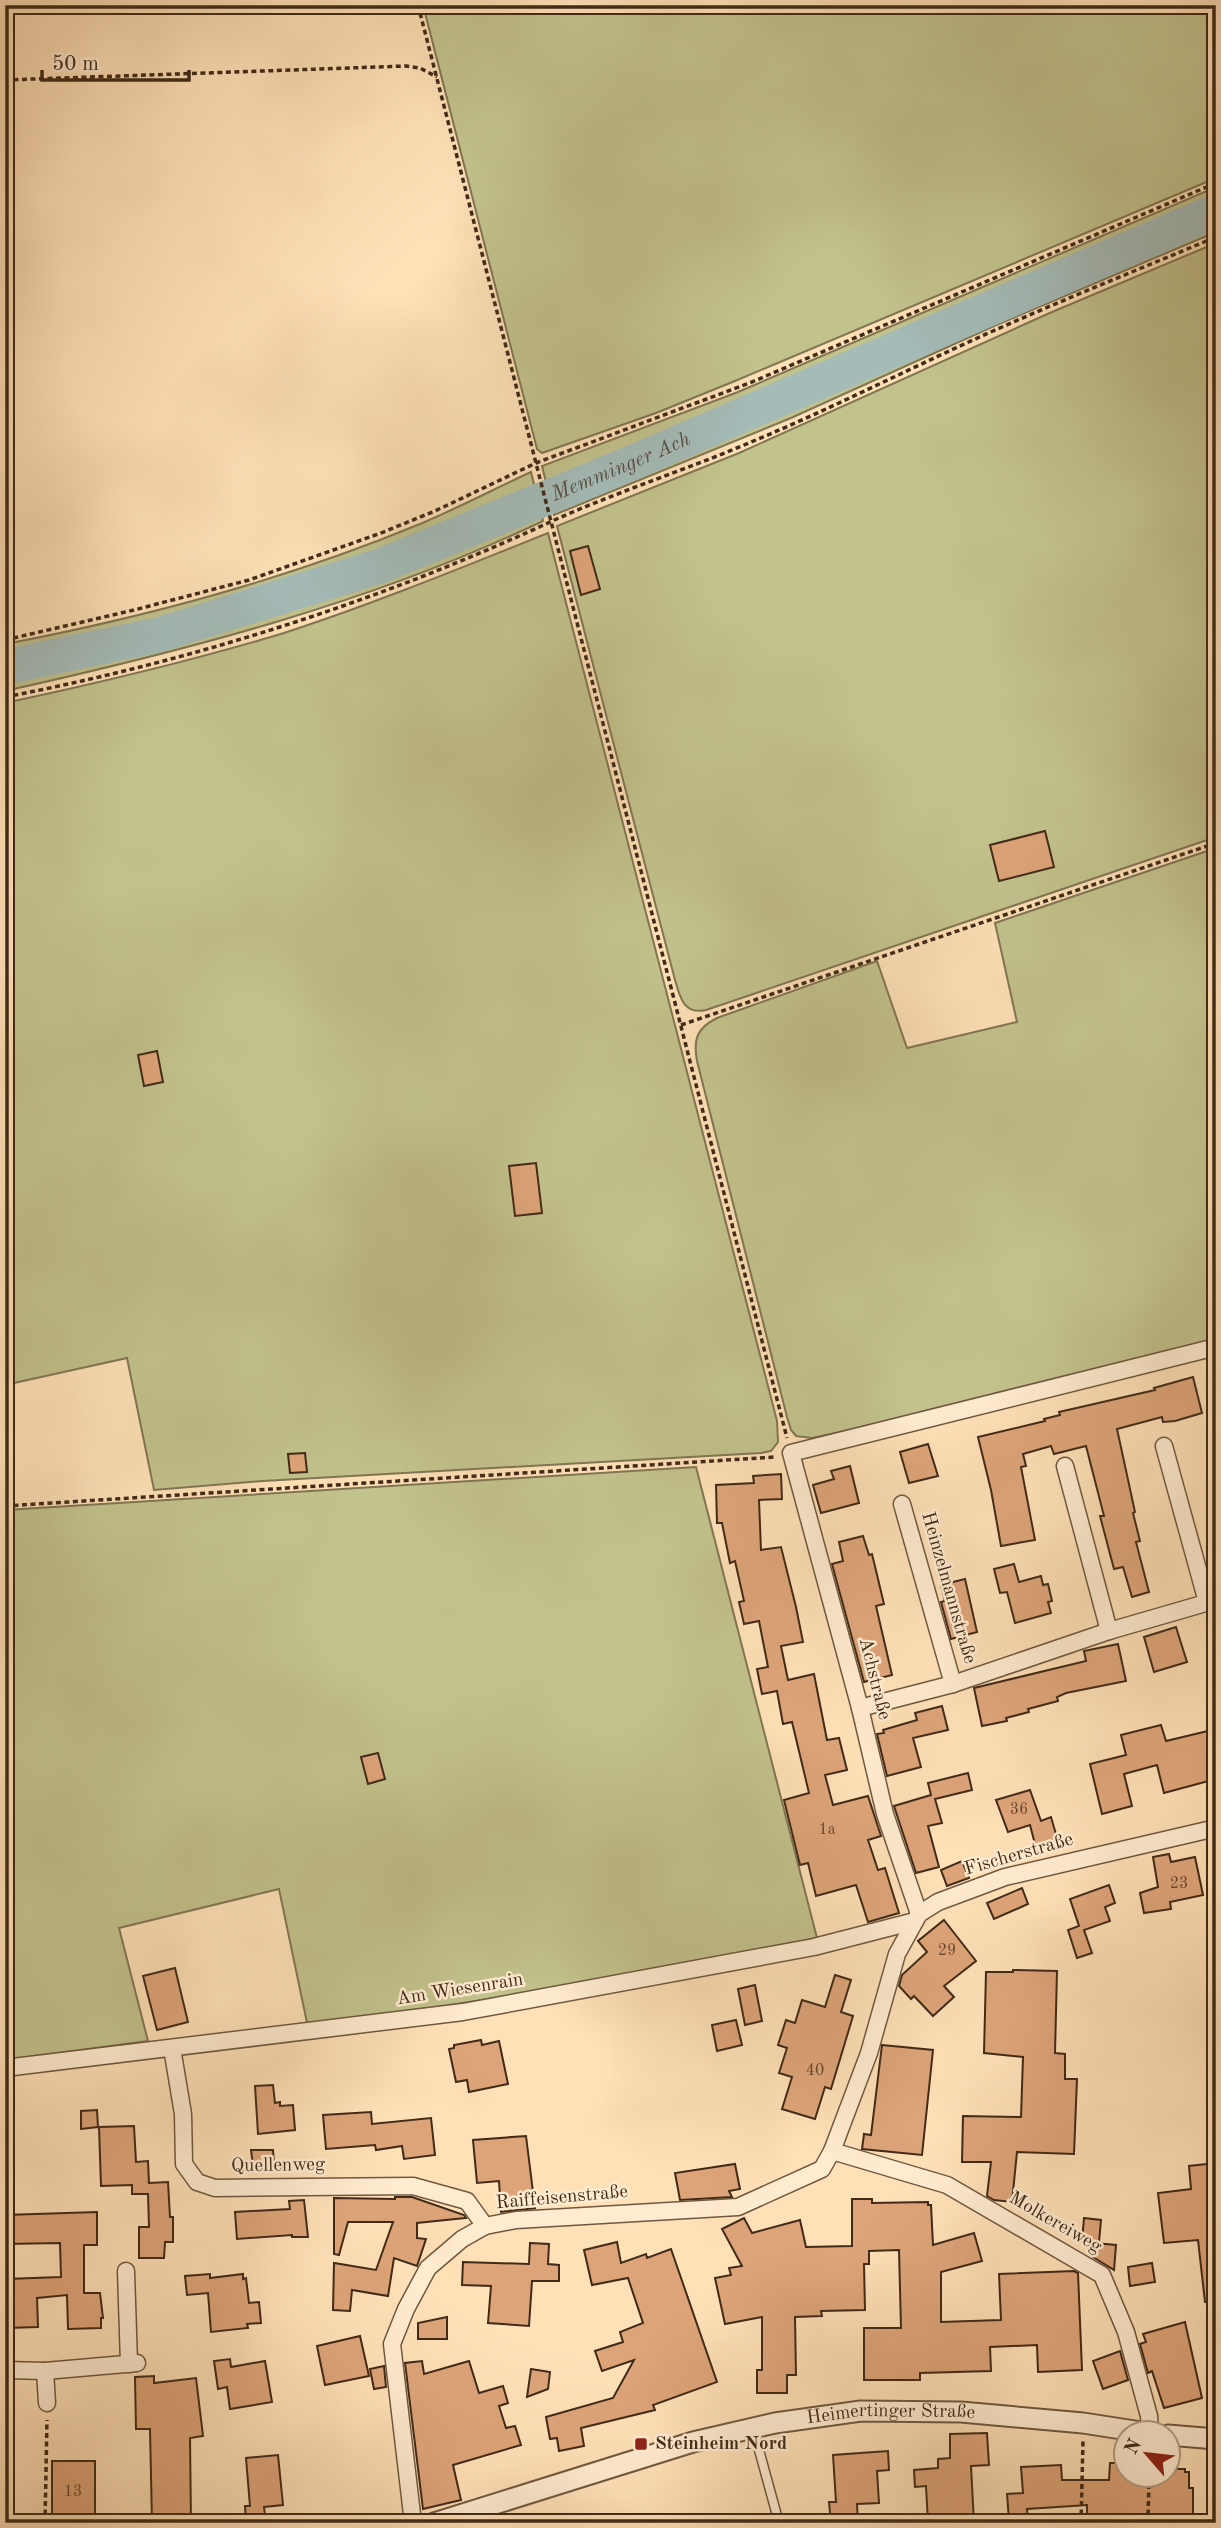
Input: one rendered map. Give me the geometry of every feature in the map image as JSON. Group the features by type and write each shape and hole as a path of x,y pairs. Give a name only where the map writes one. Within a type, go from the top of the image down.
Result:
{"street":[{"path":"791,1453 1216,1347"},
{"name":"Heinzelmannstraße","path":"860,1708 953,1684 1109,1631 1211,1601 1164,1446"},
{"name":"Achstraße","path":"791,1453 886,1815 917,1917"},
{"path":"1065,1466 1109,1631"},
{"name":"Heinzelmannstraße","path":"902,1504 953,1684"},
{"name":"Fischerstraße","path":"917,1917 938,1902 1004,1877 1216,1828"},
{"path":"832,2151 869,2053 897,1954 917,1917"},
{"name":"Am Wiesenrain","path":"5,2068 490,2007 814,1947 917,1917"},
{"name":"Quellenweg","path":"172,2048 183,2114 184,2164 197,2182 215,2188 413,2186 467,2201 485,2226"},
{"name":"Raiffeisenstraße","path":"413,2523 392,2344 405,2309 428,2268 462,2239 485,2226 516,2220 738,2207 822,2169 832,2151"},
{"name":"Molkereiweg","path":"832,2151 947,2185 1102,2275 1126,2332 1150,2420"},
{"path":"5,2370 45,2371 133,2363 126,2271"},
{"path":"45,2371 47,2403"},
{"name":"Heimertinger Straße","path":"434,2523 693,2442 775,2423 861,2411 961,2412 1112,2427"},
{"path":"1182,2436 1216,2439"}],"lane":[{"path":"753,2428 779,2523"}],"path":[{"path":"5,1506 771,1458 791,1453 418,5"},
{"path":"5,80 406,66 420,68 437,77"},
{"path":"5,640 248,580 424,516 536,463 752,382 1216,183"},
{"path":"5,697 148,666 221,645 441,569 507,543 550,522 746,444 995,330 1216,237"},
{"path":"681,1025 1216,843"},
{"path":"45,2523 47,2403"},
{"path":"1080,2523 1083,2423"},
{"path":"1148,2523 1149,2490"}],"green space":[{"path":"423,5 1216,5 1216,178 735,381 656,413 542,453 537,449"},
{"path":"1216,187 1216,232 994,326 791,418 554,515 542,466 738,392"},
{"path":"1216,243 1216,837 706,1010 693,1010 688,1007 681,999 675,980 557,526 739,453 1052,312"},
{"path":"531,472 543,521 479,550 347,600 279,621 143,659 5,691 5,644 164,609 268,579 420,524"},
{"path":"548,533 777,1421 778,1442 771,1451 761,1453 263,1481 154,1490 127,1358 5,1385 5,703 145,671 284,633 384,598"},
{"path":"1216,848 1216,1340 912,1417 812,1438 796,1436 787,1417 697,1061 696,1040 701,1030 717,1018 877,961 907,1048 1017,1022 995,923"},
{"path":"696,1467 817,1938 588,1983 431,2008 307,2023 279,1889 119,1928 148,2041 5,2060 5,1510"}],"building":[{"path":"588,546 600,589 581,595 570,551"},
{"path":"1045,831 1054,867 999,881 990,845"},
{"path":"157,1051 163,1082 144,1086 138,1055"},
{"path":"536,1163 542,1213 515,1216 509,1166"},
{"path":"1193,1377 1202,1413 1175,1421 1163,1422 1162,1417 1117,1429 1140,1541 1136,1542 1149,1592 1132,1597 1123,1567 1114,1569 1086,1446 1054,1454 1051,1446 1023,1454 1026,1466 1021,1467 1035,1540 1001,1546 978,1437 1045,1421 1044,1419 1060,1415 1059,1412 1155,1390 1154,1388"},
{"path":"928,1444 938,1476 909,1483 900,1452"},
{"path":"305,1453 307,1472 290,1473 288,1454"},
{"path":"850,1466 859,1503 821,1513 813,1485 834,1479 831,1471"},
{"path":"781,1474 782,1499 759,1500 761,1550 781,1547 796,1607 803,1642 781,1646 788,1680 814,1674 827,1740 839,1738 847,1770 825,1775 833,1805 868,1796 881,1836 868,1840 878,1870 885,1868 899,1913 868,1922 856,1885 816,1896 808,1863 800,1865 784,1800 809,1793 792,1722 783,1724 777,1691 762,1694 757,1669 768,1667 759,1621 744,1624 739,1602 744,1601 735,1561 730,1563 722,1523 717,1523 716,1485 754,1483 753,1476"},
{"path":"863,1536 869,1555 872,1554 884,1604 876,1606 892,1675 864,1682 832,1564 843,1561 839,1542"},
{"path":"1014,1564 1019,1582 1041,1576 1043,1585 1048,1584 1052,1601 1048,1602 1051,1613 1015,1623 1007,1592 1000,1593 994,1569"},
{"path":"965,1579 977,1632 951,1639 941,1602 945,1601 941,1585"},
{"path":"1176,1627 1187,1662 1154,1672 1144,1637"},
{"path":"1118,1644 1126,1681 1066,1693 1057,1697 1058,1701 1028,1709 1029,1712 1006,1718 1007,1721 982,1726 974,1688 1086,1661 1084,1651"},
{"path":"942,1706 948,1730 913,1738 921,1767 887,1776 877,1734 917,1720 915,1713"},
{"path":"1161,1725 1166,1741 1216,1729 1216,1779 1164,1793 1157,1765 1124,1774 1132,1806 1102,1814 1090,1764 1126,1755 1121,1735"},
{"path":"378,1753 385,1779 368,1784 361,1757"},
{"path":"968,1773 972,1790 935,1799 942,1823 928,1826 939,1867 916,1873 894,1806 931,1795 928,1783"},
{"path":"1030,1790 1041,1821 1051,1817 1058,1841 1036,1848 1030,1825 1008,1832 996,1800"},
{"path":"1169,1854 1171,1862 1195,1857 1203,1895 1170,1902 1171,1909 1144,1913 1140,1893 1158,1887 1153,1857"},
{"path":"962,1861 969,1878 947,1886 941,1870"},
{"path":"1109,1885 1115,1903 1105,1907 1110,1921 1084,1930 1092,1953 1077,1958 1068,1930 1079,1926 1070,1899"},
{"path":"1022,1888 1028,1904 994,1919 987,1903"},
{"path":"944,1920 976,1961 944,1986 954,1997 933,2016 914,1996 911,1999 899,1986 902,1975 927,1952 918,1941"},
{"path":"175,1968 188,2022 157,2030 143,1976"},
{"path":"1057,1971 1055,2053 1065,2054 1065,2079 1077,2079 1074,2154 1017,2152 1012,2202 994,2200 987,2196 991,2162 962,2162 963,2116 1021,2117 1023,2057 984,2053 986,1972"},
{"path":"835,1975 851,1980 841,2012 853,2016 831,2089 825,2087 815,2119 782,2109 792,2077 779,2073 787,2048 778,2045 786,2020 795,2023 802,2000 825,2007"},
{"path":"755,1985 762,2021 745,2025 738,1989"},
{"path":"736,2020 742,2045 717,2051 712,2025"},
{"path":"481,2040 482,2045 499,2041 508,2084 469,2092 467,2080 456,2082 449,2049 454,2048 454,2045"},
{"path":"882,2045 933,2050 922,2155 862,2149 864,2134 871,2135"},
{"path":"273,2085 275,2103 280,2102 280,2106 293,2105 295,2130 258,2134 255,2086"},
{"path":"97,2110 98,2127 81,2129 81,2111"},
{"path":"371,2112 372,2124 431,2118 435,2155 404,2159 402,2146 376,2150 375,2145 326,2149 323,2115"},
{"path":"134,2126 136,2162 148,2161 149,2183 168,2182 173,2242 165,2242 164,2258 139,2258 139,2227 149,2227 148,2194 132,2194 132,2185 101,2186 99,2127"},
{"path":"526,2136 535,2208 501,2212 499,2181 477,2183 473,2140"},
{"path":"251,2150 273,2150 274,2164 253,2166"},
{"path":"1216,2163 1216,2301 1205,2302 1198,2240 1164,2243 1158,2193 1191,2189 1189,2166"},
{"path":"735,2164 740,2189 729,2191 732,2197 680,2200 675,2173"},
{"path":"412,2197 466,2218 417,2223 417,2238 426,2239 417,2266 394,2258 388,2296 352,2290 350,2311 333,2310 334,2263 376,2270 393,2222 348,2222 339,2255 334,2254 334,2198"},
{"path":"852,2199 872,2199 872,2203 928,2202 928,2205 931,2205 933,2245 974,2233 982,2261 941,2272 941,2322 1001,2320 999,2274 1078,2273 1082,2370 1038,2372 1037,2345 990,2347 991,2371 920,2373 920,2380 864,2380 864,2328 901,2328 899,2250 869,2251 869,2264 864,2264 865,2310 821,2311 822,2316 795,2317 796,2375 787,2375 787,2393 757,2393 757,2370 762,2370 762,2317 725,2324 715,2278 731,2275 729,2268 742,2266 722,2229 744,2218 752,2233 800,2220 806,2247 852,2246"},
{"path":"304,2200 308,2237 292,2235 237,2239 235,2212 290,2209 289,2201"},
{"path":"97,2212 97,2245 84,2245 84,2293 100,2293 103,2318 101,2328 68,2329 67,2295 37,2298 38,2327 7,2328 6,2279 61,2277 60,2243 5,2244 5,2215"},
{"path":"1084,2218 1101,2220 1099,2242 1082,2241"},
{"path":"617,2242 621,2263 646,2254 647,2258 671,2249 717,2382 653,2405 655,2410 581,2428 584,2446 559,2451 557,2438 550,2439 546,2417 613,2398 634,2360 602,2371 595,2351 623,2342 620,2332 643,2323 628,2278 592,2285 584,2250"},
{"path":"530,2243 549,2244 548,2264 559,2265 559,2281 532,2281 529,2326 488,2323 491,2286 462,2285 463,2262 529,2264"},
{"path":"1094,2243 1116,2245 1114,2270 1093,2257"},
{"path":"1152,2263 1155,2282 1130,2286 1128,2267"},
{"path":"210,2274 210,2278 243,2274 243,2279 246,2278 249,2303 259,2302 261,2323 247,2324 248,2328 211,2332 208,2293 187,2295 185,2276"},
{"path":"447,2317 447,2339 418,2339 418,2323"},
{"path":"1185,2322 1202,2398 1164,2408 1152,2371 1148,2373 1140,2344 1146,2342 1143,2334"},
{"path":"360,2336 369,2376 325,2385 317,2346"},
{"path":"1120,2351 1128,2380 1103,2389 1093,2361"},
{"path":"230,2359 231,2367 265,2361 272,2402 230,2409 227,2387 218,2389 214,2361"},
{"path":"422,2361 424,2374 469,2361 479,2393 503,2386 508,2403 499,2406 506,2428 515,2426 521,2445 453,2465 461,2500 423,2509 405,2363"},
{"path":"384,2366 386,2387 374,2389 370,2369"},
{"path":"531,2369 550,2372 548,2389 527,2397"},
{"path":"154,2376 154,2383 196,2378 203,2436 190,2438 191,2523 152,2523 150,2429 136,2429 135,2377"},
{"path":"987,2433 989,2465 971,2466 974,2523 928,2523 926,2486 915,2487 914,2470 938,2468 938,2459 950,2458 950,2434"},
{"path":"888,2451 889,2470 877,2471 879,2503 857,2504 858,2523 831,2523 829,2502 836,2502 833,2455"},
{"path":"278,2455 283,2505 264,2507 266,2523 246,2523 245,2506 250,2506 246,2458"},
{"path":"52,2461 95,2461 95,2523 52,2523"},
{"path":"1112,2463 1112,2490 1182,2490 1182,2469 1185,2469 1185,2472 1189,2472 1189,2488 1193,2488 1193,2523 1087,2523 1087,2505 1027,2509 1028,2519 1009,2520 1007,2494 1023,2493 1021,2467 1061,2465 1062,2480 1109,2480"}],"waterway":[{"name":"Memminger Ach","path":"5,667 158,635 380,566 629,464 1216,211"}],"place":[{"name":"Steinheim Nord","path":"641,2444"}]}
